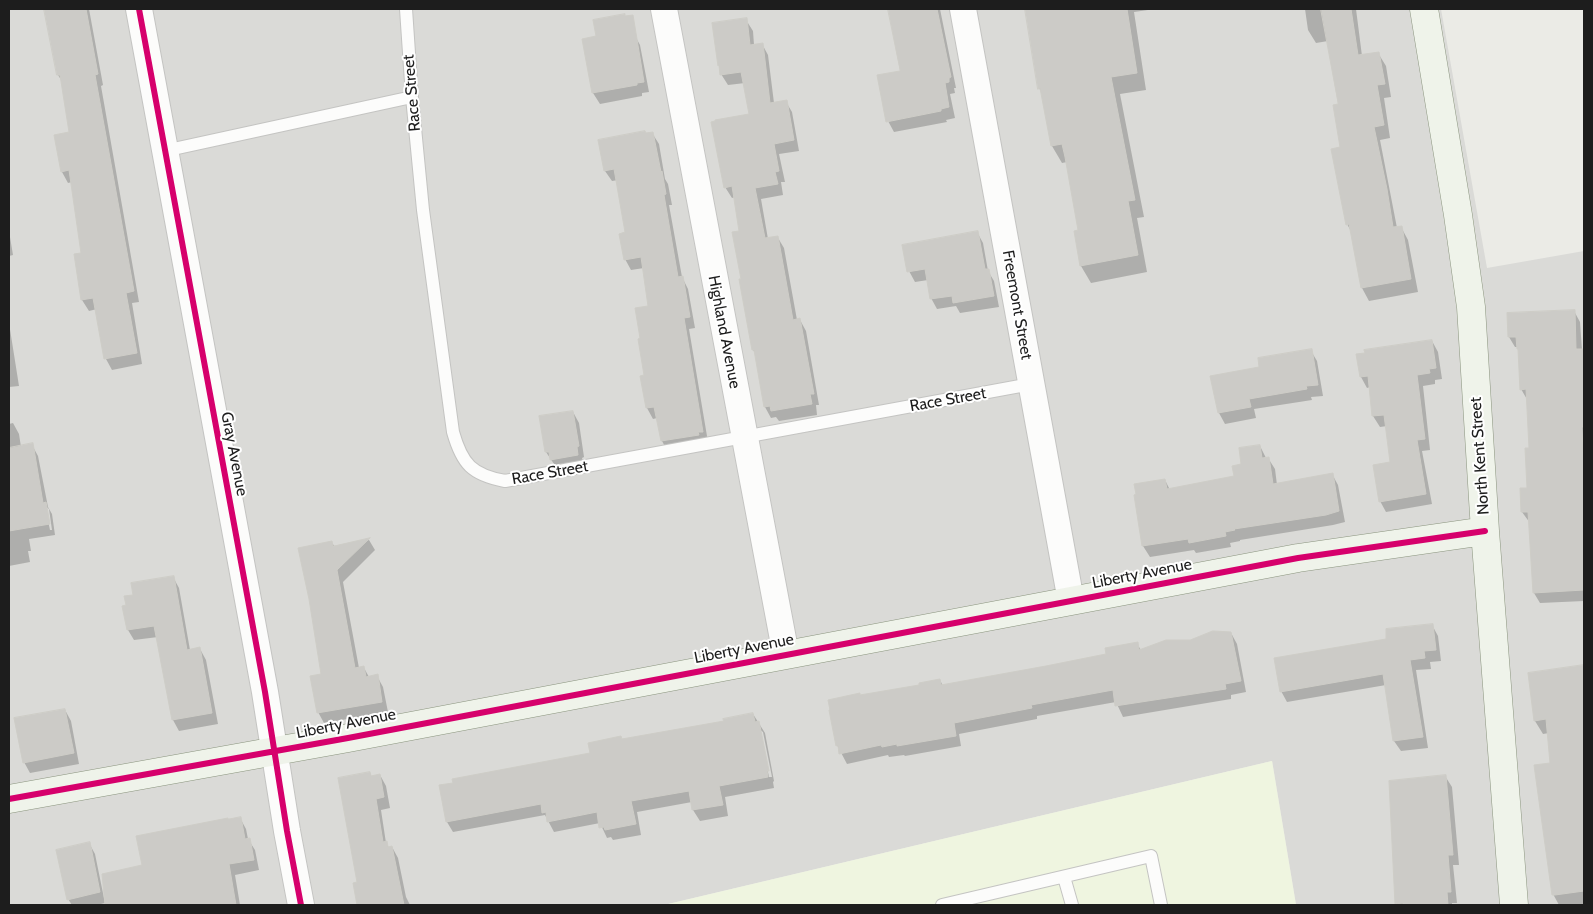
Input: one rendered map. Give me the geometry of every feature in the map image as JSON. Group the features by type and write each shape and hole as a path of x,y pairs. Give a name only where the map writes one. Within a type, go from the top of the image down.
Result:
{"street":[{"name":"Gray Avenue","path":"139,9 265,692 273,752 302,905"},
{"name":"Highland Avenue","path":"664,9 786,656"},
{"name":"Freemont Street","path":"963,9 1070,601"},
{"name":"North Kent Street","path":"1424,9 1471,307 1485,531 1514,905"},
{"name":"Liberty Avenue","path":"9,799 273,752 1298,558 1485,531"}],"lane":[{"name":"Race Street","path":"406,9 423,210 453,432 458,449 470,467 486,478 505,481 1031,384"},
{"path":"164,151 412,97"},
{"path":"942,905 982,901 1064,877 1151,856 1161,905"},
{"path":"1064,877 1072,905"}],"shaded area":[{"path":"9,9 1441,9 1487,268 1584,251 1584,905 1296,905 1272,761 664,905 9,905"},
{"path":"1272,761 1296,905 664,905"}],"building":[{"path":"44,9 86,9 98,74 95,75 134,291 126,293 137,353 104,359 93,298 81,300 74,254 81,253 69,170 61,172 54,135 69,132 60,75 57,75"},
{"path":"888,9 937,9 951,77 949,82 945,83 949,107 941,109 941,111 886,122 877,75 900,71"},
{"path":"1025,9 1127,9 1137,73 1111,77 1135,200 1128,201 1138,255 1080,266 1074,231 1078,230 1065,157 1062,144 1051,146 1040,88 1038,89"},
{"path":"1321,9 1351,9 1358,55 1379,52 1385,84 1377,85 1384,125 1374,127 1393,227 1402,226 1411,279 1361,288 1349,224 1346,225 1331,149 1340,147 1333,105 1338,104"},
{"path":"625,14 625,16 633,15 644,82 592,93 582,39 596,36 593,20"},
{"path":"747,18 750,45 763,43 770,103 787,100 794,140 774,144 779,171 775,172 778,184 755,188 765,238 778,236 793,320 800,318 814,394 810,394 812,404 771,411 770,406 764,407 739,279 741,279 732,232 739,231 732,186 724,188 711,122 749,114 741,72 720,75 712,23"},
{"path":"645,131 646,133 653,132 666,194 664,195 678,277 683,276 690,317 684,318 703,432 698,432 699,435 661,441 654,407 646,408 640,376 644,375 635,308 648,306 641,257 624,260 619,234 625,232 614,169 604,171 598,140"},
{"path":"978,231 985,269 989,269 994,296 953,303 952,296 930,299 925,269 907,272 902,245"},
{"path":"1575,310 1576,349 1584,349 1584,427 1582,427 1584,590 1533,593 1528,512 1521,512 1520,488 1527,488 1525,448 1529,448 1526,389 1520,390 1516,337 1508,337 1507,313"},
{"path":"1432,340 1436,368 1429,369 1430,373 1417,375 1425,439 1417,440 1426,494 1379,502 1373,465 1390,462 1384,415 1372,416 1368,376 1360,377 1356,354 1365,353 1364,350"},
{"path":"1312,349 1318,385 1306,386 1307,389 1249,399 1251,407 1218,413 1210,376 1259,367 1258,358"},
{"path":"573,411 579,446 577,447 578,455 550,460 549,452 545,452 539,416"},
{"path":"33,443 43,503 46,502 50,524 9,531 9,448"},
{"path":"1260,445 1262,458 1269,457 1273,484 1333,473 1339,511 1326,515 1234,529 1225,532 1226,536 1189,543 1188,539 1142,546 1134,484 1165,479 1167,489 1234,476 1232,466 1241,464 1239,448"},
{"path":"370,538 337,570 355,668 364,666 366,677 378,674 382,702 317,713 310,676 321,674 309,599 298,548 332,541 333,546"},
{"path":"174,576 187,650 200,647 212,713 172,720 154,626 127,630 122,606 126,605 124,596 133,595 131,583"},
{"path":"1433,624 1436,650 1424,651 1425,658 1410,660 1423,737 1393,741 1383,674 1280,692 1274,658 1386,639 1386,629"},
{"path":"1213,631 1231,632 1241,681 1225,684 1226,689 1115,706 1113,690 1031,705 1032,708 954,723 956,736 897,746 897,744 882,747 881,745 839,754 838,745 836,746 828,700 860,693 860,695 919,685 919,683 940,679 941,685 1046,666 1106,654 1105,648 1138,642 1139,650 1166,640 1190,640"},
{"path":"1584,665 1584,891 1552,895 1534,765 1550,763 1546,719 1534,721 1528,673"},
{"path":"65,709 74,753 23,763 14,718"},
{"path":"753,713 755,722 759,721 769,771 767,771 768,777 719,786 723,805 692,810 689,791 631,801 636,824 605,830 604,827 599,828 597,812 547,822 546,812 542,813 541,804 446,822 439,785 453,783 452,779 590,753 588,743 621,736 622,739 724,721 723,719"},
{"path":"370,772 371,776 380,774 384,797 376,799 383,842 387,841 388,847 392,846 404,905 357,905 353,883 357,882 338,778"},
{"path":"1446,775 1453,855 1448,855 1451,892 1447,892 1448,905 1395,904 1389,781"},
{"path":"241,817 245,839 250,838 254,860 229,864 236,905 105,905 102,874 142,865 136,836"},
{"path":"90,842 100,892 67,900 56,850"}],"cycle path":[{"path":"139,9 265,692 301,905"},
{"path":"9,799 348,738 1298,558 1485,531"}]}
